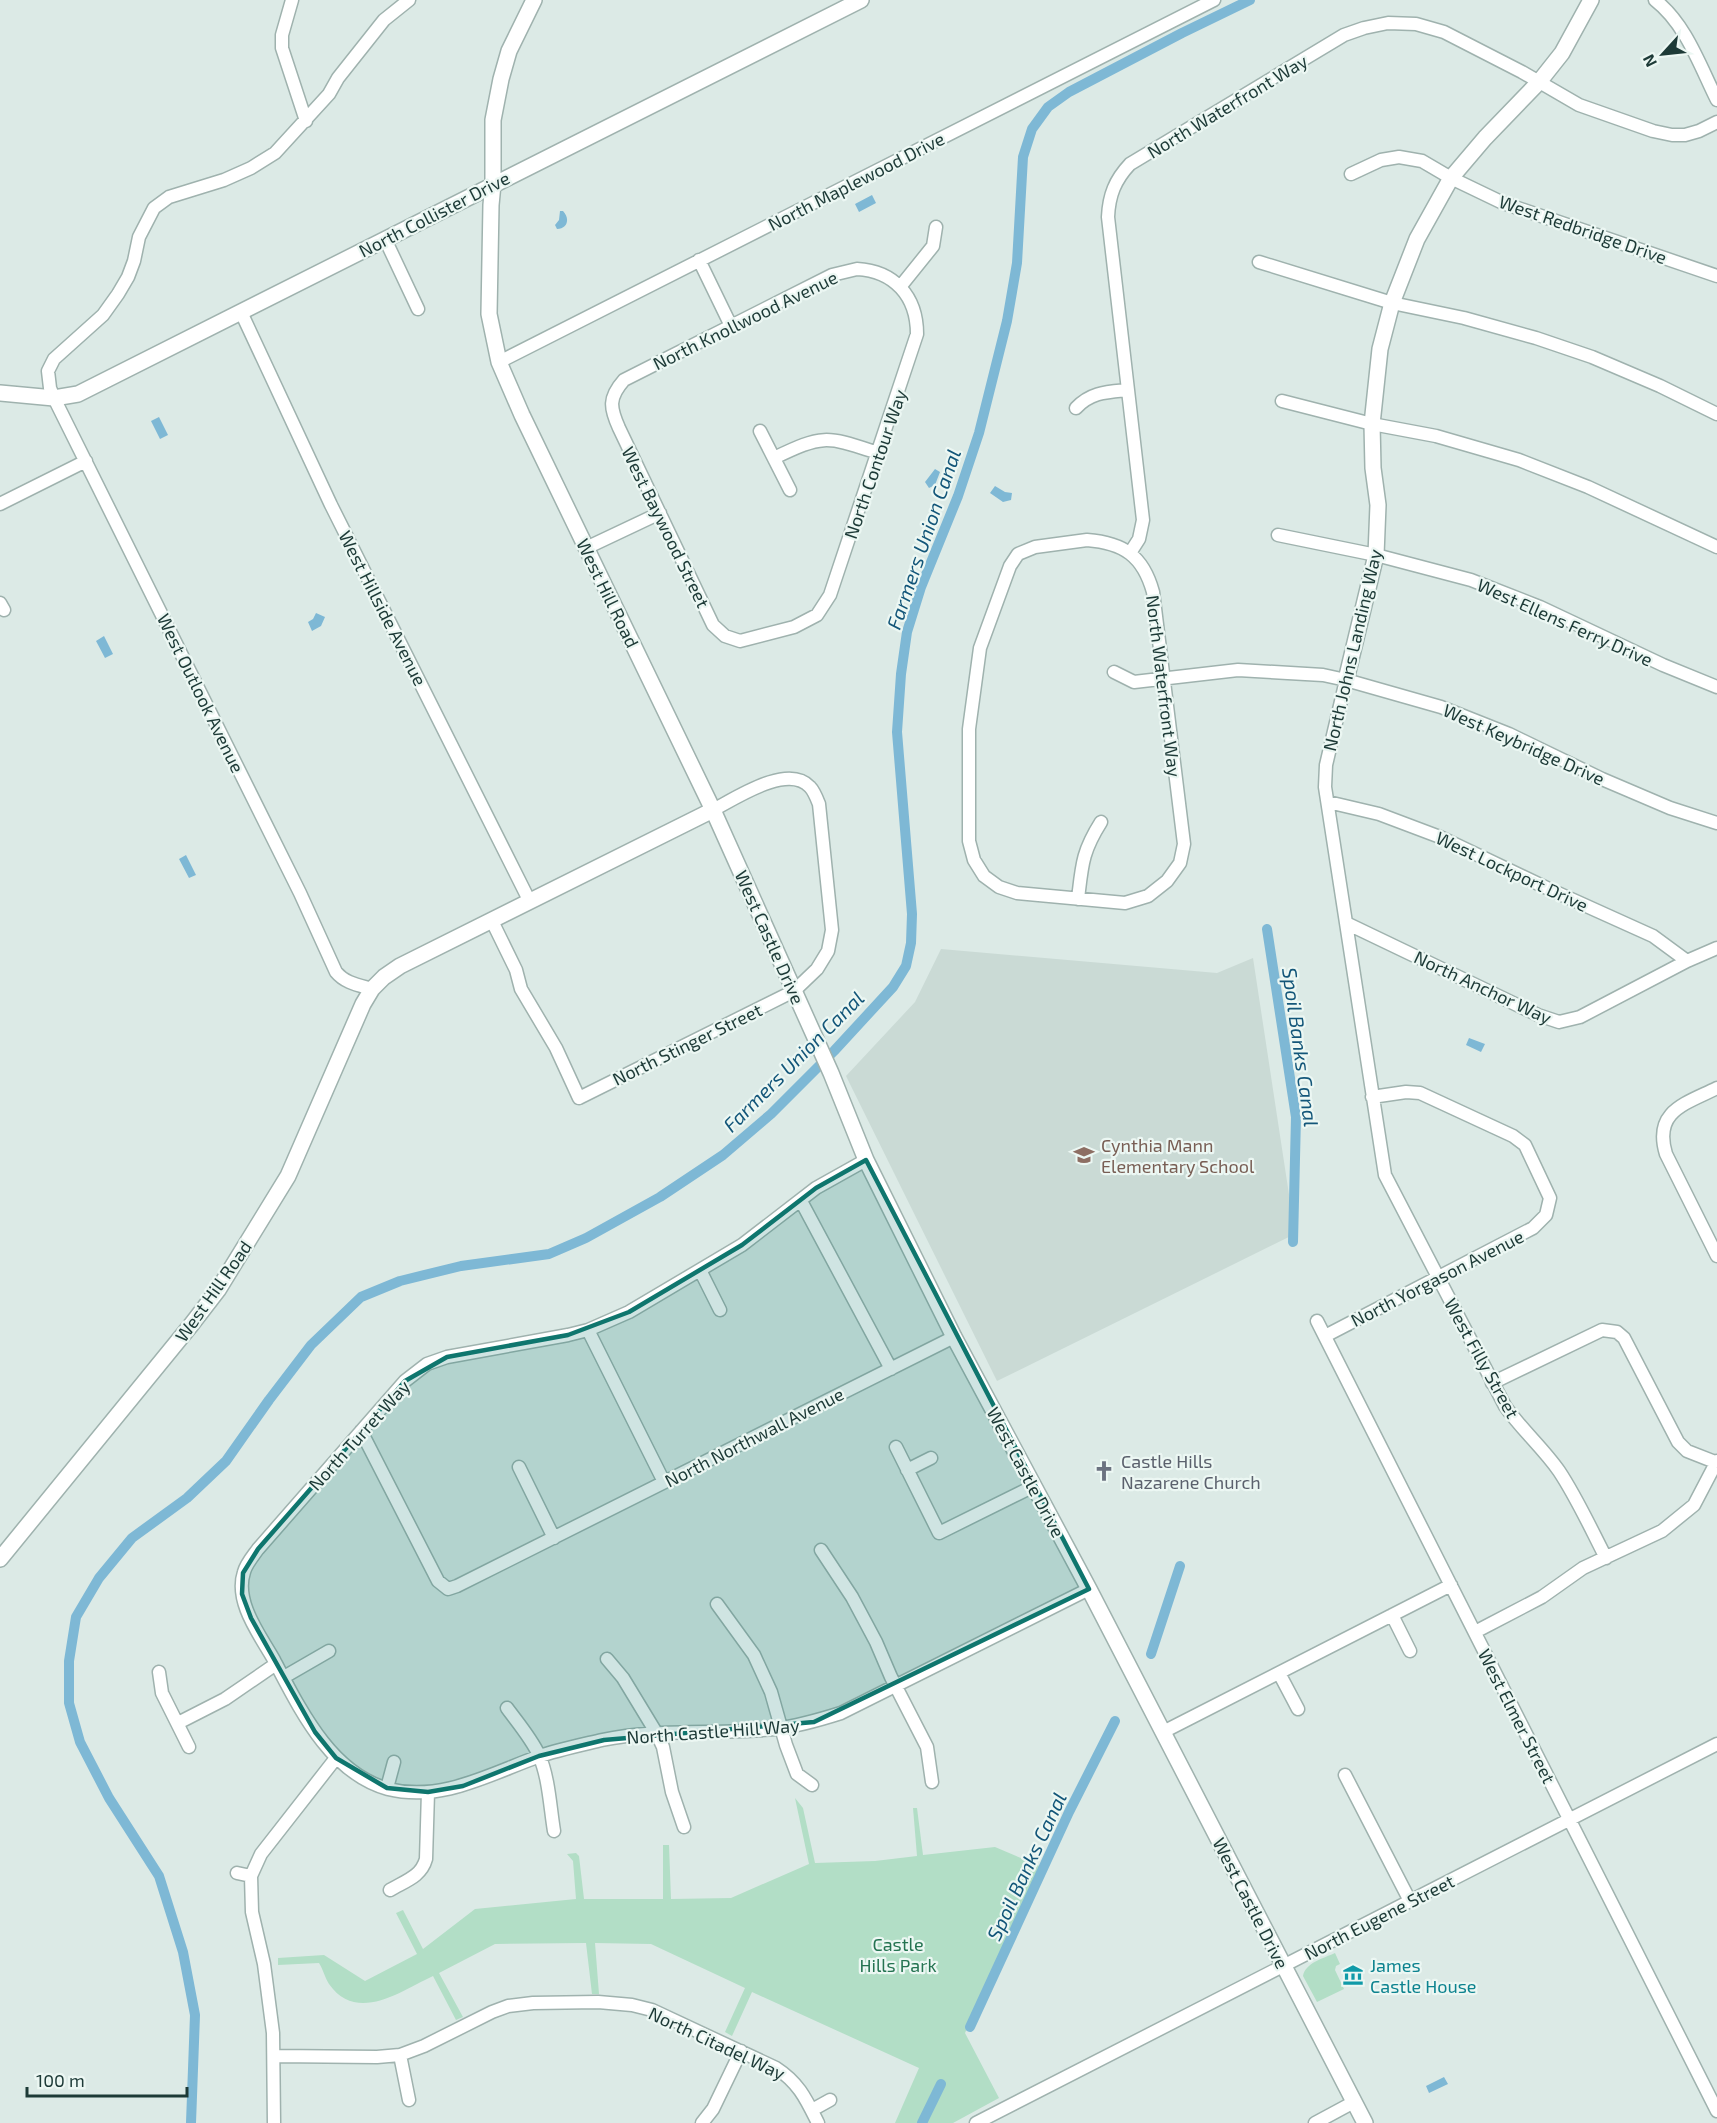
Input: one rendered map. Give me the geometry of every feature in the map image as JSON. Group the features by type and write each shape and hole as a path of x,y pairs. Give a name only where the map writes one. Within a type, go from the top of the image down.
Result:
{"street":[{"path":"292,0 282,35 282,48 306,121"},
{"name":"West Outlook Avenue","path":"372,989 351,984 340,978 336,972 300,893 54,398 48,371 54,359 103,315 118,294 128,277 139,237 153,208 169,197 224,180 251,168 275,153 306,121 384,20 409,0"},
{"name":"West Hill Road","path":"0,1559 191,1325 240,1256 288,1176 331,1074 372,989 400,966 713,810 498,362 491,334 488,308 491,206 494,184 493,120 509,51 534,0"},
{"name":"North Collister Drive","path":"0,393 54,398 78,394 861,0"},
{"name":"North Maplewood Drive","path":"498,362 1214,0"},
{"name":"North Johns Landing Way","path":"1437,1278 1385,1175 1325,787 1326,765 1376,555 1378,504 1373,468 1372,424 1380,350 1392,303 1417,239 1451,178 1485,138 1539,82 1562,53 1591,0"},
{"path":"1655,0 1682,29 1717,100"},
{"name":"North Waterfront Way","path":"1078,899 1125,903 1148,896 1167,881 1180,863 1184,844 1153,592 1149,577 1142,565 1130,553 1139,539 1143,520 1108,217 1108,200 1114,184 1131,164 1344,35 1388,23 1416,24 1444,32 1579,105 1653,131 1685,135 1717,122"},
{"name":"West Redbridge Drive","path":"1351,174 1382,160 1399,158 1422,161 1503,203 1717,276"},
{"path":"900,287 933,246 936,227"},
{"path":"385,239 418,309"},
{"path":"699,260 731,326"},
{"path":"1259,261 1392,303 1464,318 1536,338 1592,357 1660,386 1717,414"},
{"name":"North Knollwood Avenue","path":"612,413 612,401 616,389 624,380 844,271 857,269 881,273 900,287"},
{"name":"North Contour Way","path":"725,636 740,641 794,627 817,615 830,595 917,334 914,309 909,297 900,287"},
{"name":"West Hillside Avenue","path":"241,312 331,505 530,902"},
{"path":"1076,408 1085,399 1097,393 1128,390"},
{"path":"1282,401 1372,424 1436,436 1519,460 1588,487 1717,547"},
{"name":"West Baywood Street","path":"612,413 713,625 725,636"},
{"path":"760,431 790,490"},
{"path":"774,458 802,444 826,439 839,440 878,453"},
{"path":"0,504 86,461"},
{"path":"586,548 660,513"},
{"name":"West Ellens Ferry Drive","path":"1278,535 1376,555 1471,580 1520,599 1663,665 1717,687"},
{"path":"1101,822 1088,843 1083,857 1078,899 1017,893 999,887 984,876 974,860 969,842 969,729 980,648 1010,566 1018,555 1035,547 1087,540 1106,542 1130,553"},
{"name":"West Keybridge Drive","path":"1114,672 1134,682 1238,670 1323,675 1346,680 1441,707 1509,734 1602,779 1670,808 1717,823"},
{"name":"North Stinger Street","path":"492,921 516,970 521,989 556,1048 579,1098 795,991 817,969 828,951 831,930 819,804 810,787 794,778 774,780 713,810"},
{"name":"West Lockport Drive","path":"1328,802 1379,814 1440,837 1653,936 1687,961"},
{"name":"West Castle Drive","path":"713,810 831,1073 866,1160 954,1337 1089,1589 1365,2123"},
{"name":"North Anchor Way","path":"1346,923 1538,1015 1559,1022 1580,1017 1687,961 1717,948"},
{"path":"1717,1088 1671,1113 1664,1125 1662,1139 1666,1154 1717,1256"},
{"name":"North Yorgason Avenue","path":"1325,1336 1533,1228 1546,1215 1550,1198 1525,1145 1513,1136 1420,1093 1406,1092 1372,1097"},
{"name":"North Turret Way","path":"336,1758 315,1732 251,1618 242,1594 243,1573 258,1549 405,1381 428,1364 447,1357 588,1330 629,1312 742,1245 831,1178 866,1160"},
{"path":"801,1201 891,1369"},
{"path":"700,1270 720,1310"},
{"name":"West Filly Street","path":"1437,1278 1505,1406 1520,1428 1557,1469 1572,1491 1606,1558"},
{"name":"West Elmer Street","path":"1317,1321 1717,2111"},
{"path":"588,1330 664,1482"},
{"path":"1475,1632 1542,1597 1583,1568 1662,1531 1694,1505 1716,1461 1687,1451 1678,1442 1624,1338 1617,1332 1602,1330 1492,1383"},
{"name":"North Northwall Avenue","path":"361,1431 438,1581 448,1588 457,1586 554,1538 954,1337"},
{"path":"897,1447 939,1533 1034,1486"},
{"path":"907,1470 931,1458"},
{"path":"519,1467 554,1538"},
{"path":"821,1550 852,1597 927,1748 932,1782"},
{"path":"1163,1732 1451,1585"},
{"name":"North Castle Hill Way","path":"336,1758 360,1776 387,1788 428,1792 463,1786 539,1756 604,1740 657,1734 782,1728 814,1722 841,1713 1089,1589"},
{"path":"717,1604 754,1655 771,1692 797,1774 812,1785"},
{"path":"1392,1615 1410,1651"},
{"path":"284,1677 329,1651"},
{"path":"607,1659 623,1678 663,1747 672,1792 684,1827"},
{"path":"178,1723 225,1699 276,1664"},
{"path":"159,1672 162,1693 189,1748"},
{"path":"1279,1673 1298,1709"},
{"path":"507,1708 522,1727 539,1756 554,1831"},
{"name":"North Eugene Street","path":"976,2123 1717,1744"},
{"path":"274,2123 275,2056 264,1964 252,1912 251,1876 261,1854 336,1758"},
{"path":"387,1788 394,1762"},
{"path":"1345,1775 1410,1901"},
{"path":"390,1890 424,1869 428,1792"},
{"path":"237,1873 251,1876"},
{"name":"North Citadel Way","path":"275,2056 377,2057 400,2055 508,2006 544,2002 598,2002 632,2005 672,2019 776,2068 790,2077 798,2086 818,2123"},
{"path":"702,2123 713,2109 741,2051"},
{"path":"400,2055 410,2100"},
{"path":"812,2110 830,2100"},
{"path":"1315,2123 1354,2102"}],"highlighted area":[{"path":"866,1160 1089,1589 814,1722 604,1740 539,1756 463,1786 428,1792 387,1788 336,1758 315,1732 251,1618 242,1594 243,1573 258,1549 405,1381 447,1357 568,1335 629,1312 742,1245 816,1188"}],"shaded area":[{"name":"Cynthia Mann Elementary School","path":"941,949 1217,973 1253,958 1295,1234 997,1381 846,1076 915,1002"}],"green space":[{"name":"Castle Hills Park","path":"795,1798 803,1808 815,1863 875,1861 917,1856 913,1808 917,1808 923,1855 995,1847 1042,1867 965,2033 999,2098 953,2123 895,2123 919,2068 752,1992 732,2036 725,2032 745,1988 651,1944 595,1943 599,1994 592,1994 586,1943 495,1944 439,1973 463,2017 456,2020 433,1976 393,1996 366,2003 353,2002 340,1996 329,1984 319,1963 278,1965 278,1958 324,1955 365,1981 417,1954 396,1913 403,1910 423,1949 475,1909 576,1899 573,1861 567,1854 576,1853 579,1856 584,1899 663,1899 663,1845 669,1845 671,1899 731,1898 809,1864"},
{"path":"1335,1953 1340,1964 1335,1970 1344,1989 1317,2002 1303,1976 1304,1971 1316,1961"}],"water":[{"path":"872,195 876,203 859,212 855,204"},
{"path":"560,211 563,211 567,217 567,223 561,229 557,229 555,225 559,220"},
{"path":"159,417 168,435 160,439 151,421"},
{"path":"935,469 940,472 935,485 929,488 925,482"},
{"path":"995,486 1012,493 1011,500 1003,502 990,493"},
{"path":"316,613 325,617 321,626 312,631 308,622"},
{"path":"104,636 113,654 105,658 96,641"},
{"path":"186,855 196,875 189,878 179,859"},
{"path":"1469,1038 1485,1044 1481,1052 1466,1045"},
{"path":"1444,2077 1448,2084 1429,2093 1426,2086"}],"waterway":[{"name":"Farmers Union Canal","path":"191,2123 195,2015 183,1952 159,1876 109,1798 80,1742 69,1703 69,1661 76,1617 99,1578 132,1538 187,1498 226,1461 311,1345 361,1297 400,1281 461,1266 549,1254 586,1238 660,1197 723,1155 771,1114 893,987 906,966 911,943 912,914 897,732 907,632 921,587 958,496 979,433 1007,321 1017,263 1023,157 1032,129 1048,107 1069,92 1250,0"},
{"name":"Spoil Banks Canal","path":"1267,929 1296,1117 1293,1242"},
{"path":"1151,1654 1180,1566"},
{"name":"Spoil Banks Canal","path":"970,2027 1069,1812 1115,1721"},
{"path":"922,2123 941,2084"}],"place":[{"name":"Cynthia Mann Elementary School","path":"1084,1155"},
{"name":"Castle Hills Nazarene Church","path":"1104,1471"},
{"name":"James Castle House","path":"1353,1975"}]}
